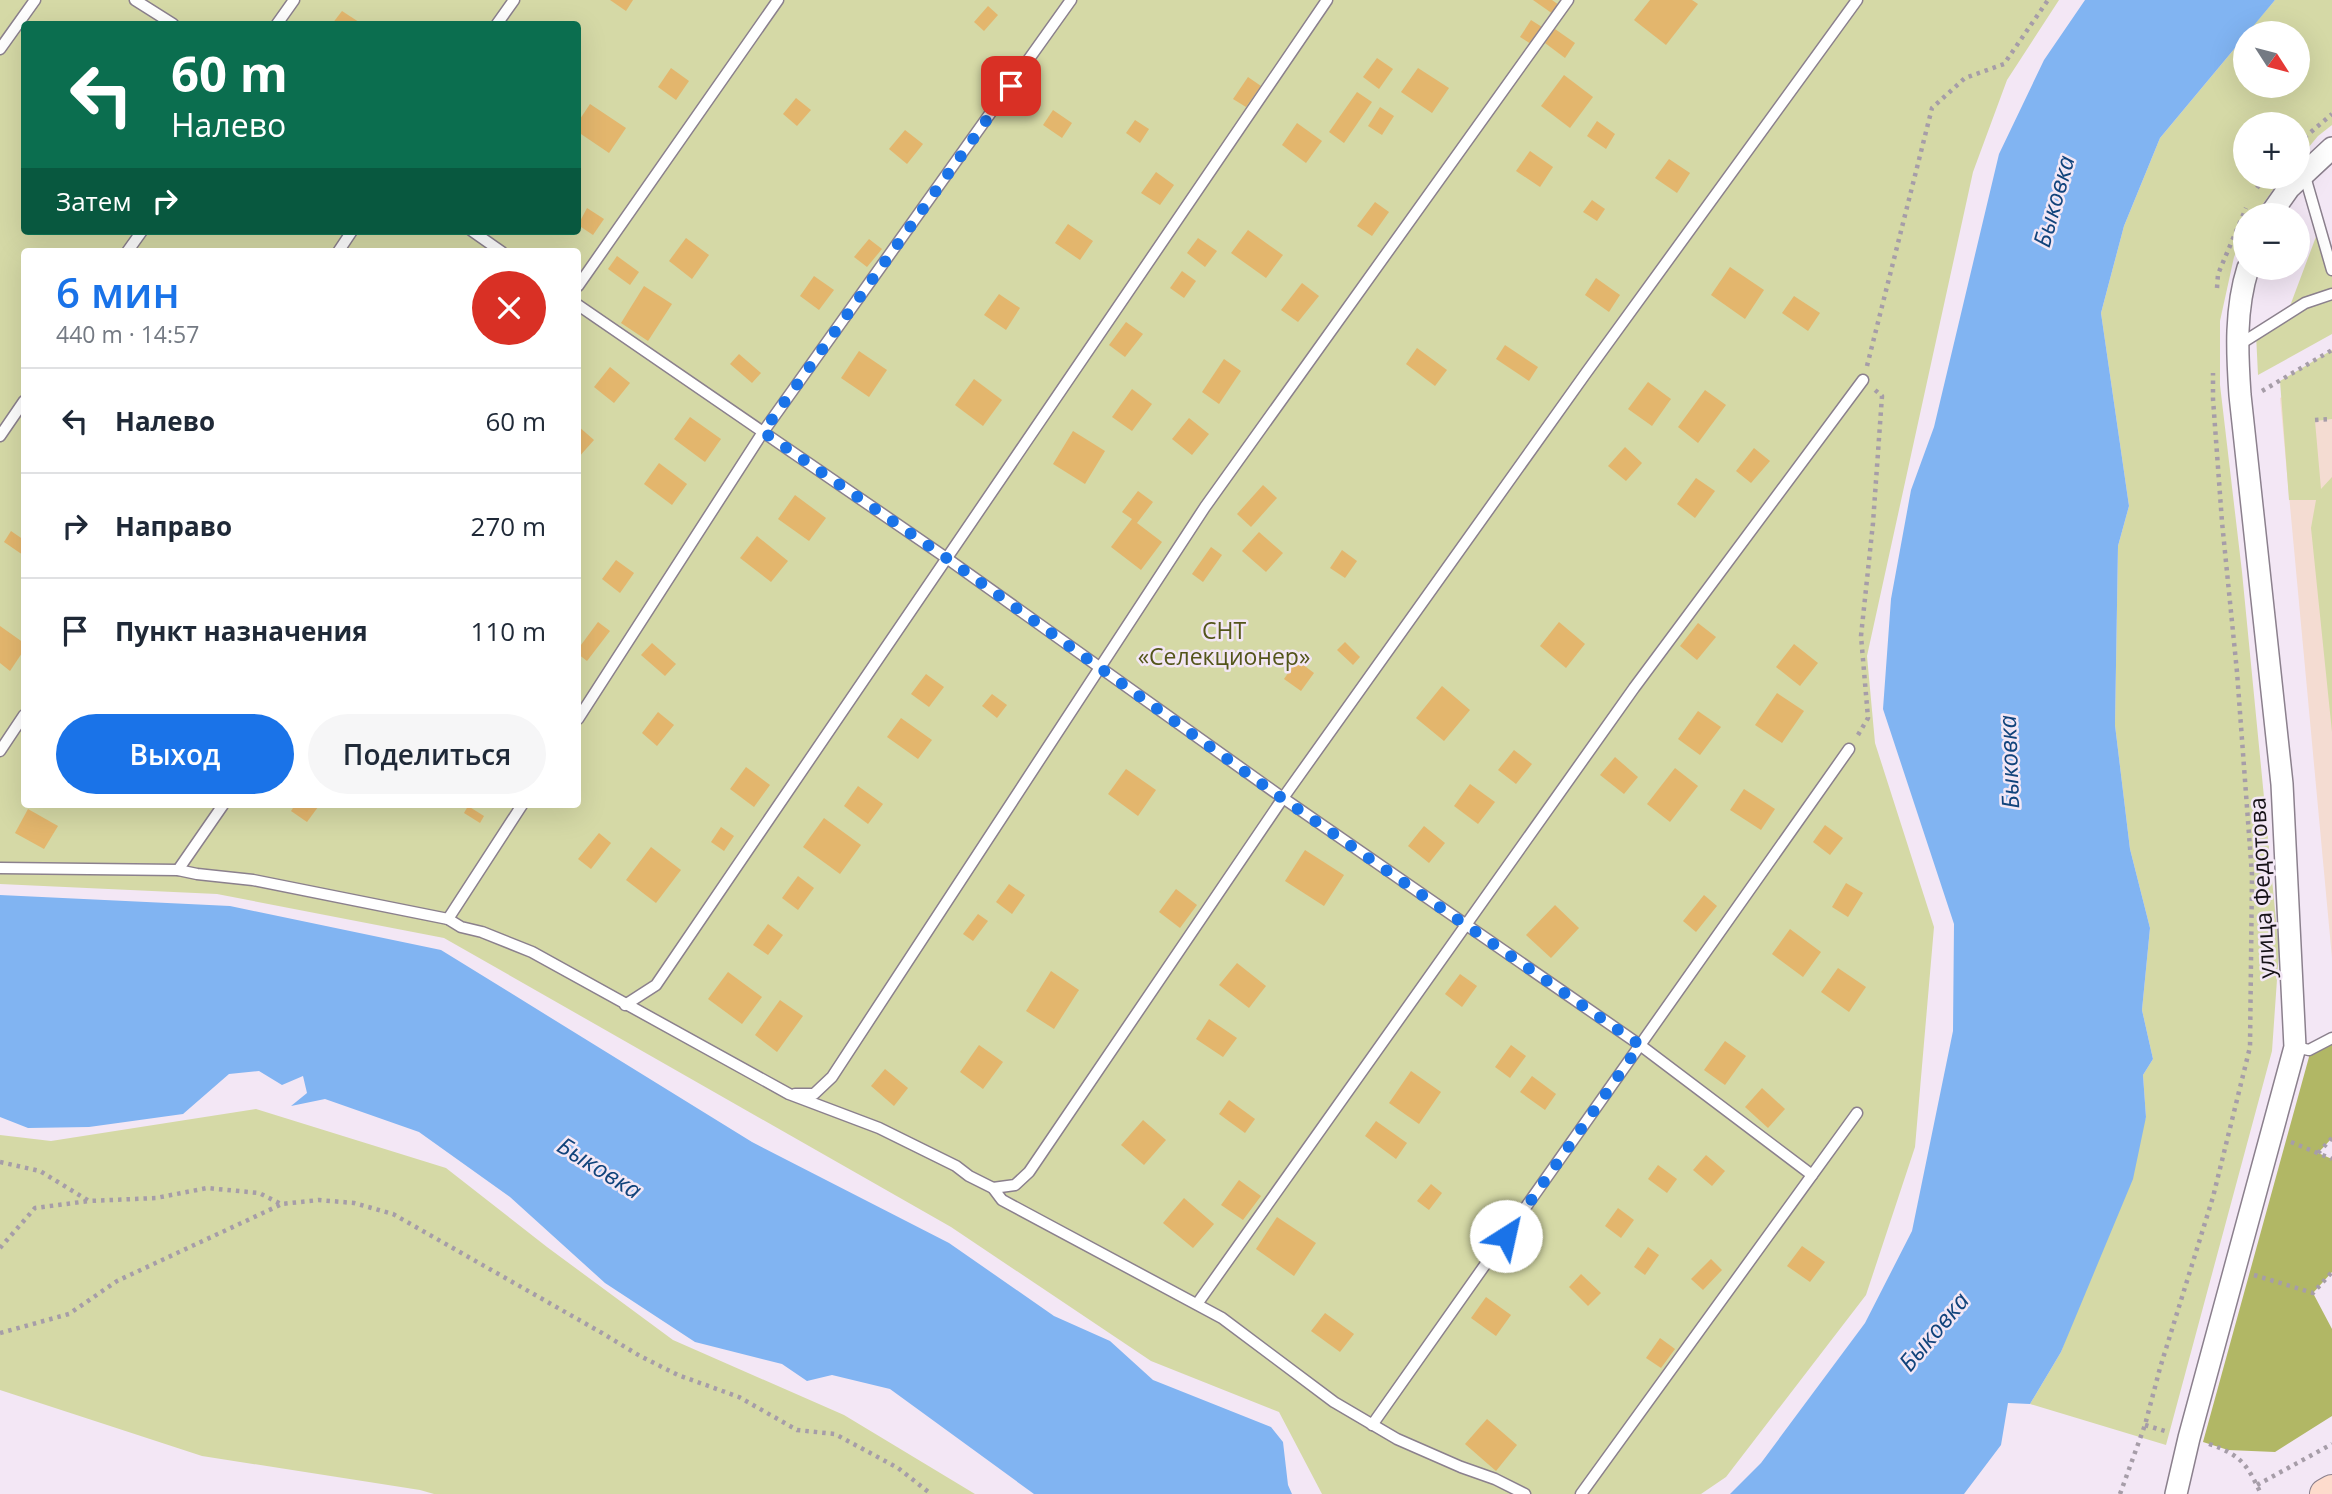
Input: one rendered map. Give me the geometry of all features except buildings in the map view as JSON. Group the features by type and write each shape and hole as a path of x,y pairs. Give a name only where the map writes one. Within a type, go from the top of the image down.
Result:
{"street":[{"path":"2310,168 2332,148"},
{"name":"улица Федотова","path":"2176,1494 2295,1047 2282,784 2240,395 2237,346 2240,303 2245,280"},
{"path":"2325,1494 2332,1490"}],"lane":[{"path":"0,49 35,0"},
{"path":"135,0 168,21"},
{"path":"279,21 294,0"},
{"path":"498,21 514,0"},
{"path":"581,282 778,0"},
{"path":"581,714 763,432 1071,0"},
{"path":"625,1005 656,985 945,557 1327,0"},
{"path":"789,1094 814,1094 832,1077 1205,507 1568,0"},
{"path":"993,1188 1015,1185 1029,1172 1283,799 1586,373 1857,0"},
{"path":"2309,189 2332,270"},
{"path":"478,235 496,248"},
{"path":"2237,346 2305,303 2332,294"},
{"path":"581,307 945,557 1283,799 1640,1045 1812,1175"},
{"path":"1197,1304 1634,688 1863,380"},
{"path":"0,436 21,405"},
{"path":"0,751 21,720"},
{"path":"1372,1424 1849,749"},
{"path":"178,870 221,808"},
{"path":"448,919 520,808"},
{"path":"0,868 178,870 253,880 448,919 461,927 482,932 532,952 789,1094 879,1128 956,1166 993,1188 1002,1200 1222,1318 1334,1402 1397,1439 1525,1494"},
{"path":"2295,1047 2309,1050 2332,1038"},
{"path":"1581,1494 1857,1113"}],"path":[{"path":"1849,749 1868,718 1861,636 1873,523 1882,396 1863,380 1932,108 1965,78 2004,64 2048,0"},
{"path":"2120,1494 2145,1425 2213,1197 2250,1047 2252,875 2213,399"},
{"path":"2315,420 2332,419"},
{"path":"2318,1153 2332,1139"},
{"path":"2287,1140 2332,1159"},
{"path":"0,1162 40,1171 89,1201"},
{"path":"0,1248 35,1208 89,1201 156,1198 207,1188 259,1193 281,1204"},
{"path":"0,1334 69,1314 117,1281 281,1204 319,1200 354,1203 393,1213 640,1356 678,1375 739,1397 797,1430 835,1434 898,1468 931,1494"},
{"path":"2250,1273 2312,1293 2332,1272"},
{"path":"2257,1485 2332,1444"}],"shaded area":[{"path":"2332,367 2332,958 2280,398"}],"green space":[{"name":"СНТ «Селекционер»","path":"0,0 2059,0 2007,80 1973,172 1867,656 1875,743 1934,927 1915,1147 1866,1295 1726,1477 1701,1494 1322,1494 1279,1412 1151,1361 951,1227 444,938 217,894 0,884"},
{"path":"2275,0 2332,0 2332,125 2310,146 2310,112 2233,112 2233,189 2273,189 2264,203 2233,203 2233,262 2220,321 2220,385 2242,572 2279,951 2272,1051 2166,1445 2030,1404 2061,1352 2146,1117 2143,1075 2153,1059 2142,1010 2150,928 2130,849 2115,725 2118,546 2129,506 2101,313 2124,226 2160,138 2233,50 2233,98 2310,98 2310,21 2257,21"},
{"path":"2320,226 2332,270 2332,334 2258,375 2256,334 2287,314 2300,280 2310,280 2310,253"},
{"path":"2332,350 2332,419 2315,421 2321,489 2332,477 2332,732 2311,528 2316,500 2289,500 2280,381"},
{"path":"2332,1038 2332,1138 2318,1153 2332,1159 2332,1272 2313,1293 2332,1329 2332,1416 2275,1452 2228,1450 2203,1442 2309,1050"},
{"path":"256,1109 446,1168 673,1340 844,1415 975,1494 434,1494 202,1456 0,1390 0,1135 51,1141"}],"water":[{"name":"Быковка","path":"2085,0 2275,0 2258,21 2233,21 2233,50 2160,138 2124,226 2101,313 2129,506 2118,546 2115,725 2130,849 2150,928 2142,1010 2153,1059 2143,1075 2146,1117 2133,1179 2061,1352 2030,1404 2008,1403 2001,1445 1964,1494 1730,1494 1761,1463 1865,1323 1912,1231 1953,1031 1954,924 1883,709 1891,599 1911,490 1934,427 1999,154 2044,60"},
{"name":"Быковка","path":"0,895 230,906 441,950 752,1142 949,1243 1054,1316 1110,1341 1153,1380 1271,1427 1283,1442 1288,1485 1292,1494 1034,1494 890,1389 832,1375 807,1381 782,1364 695,1342 605,1283 510,1197 419,1132 325,1099 291,1106 307,1093 303,1076 282,1085 259,1071 229,1074 183,1114 89,1127 28,1128 0,1117"}],"route":[{"path":"1011,86 763,432 945,557 1283,799 1640,1045 1506,1236"}]}
